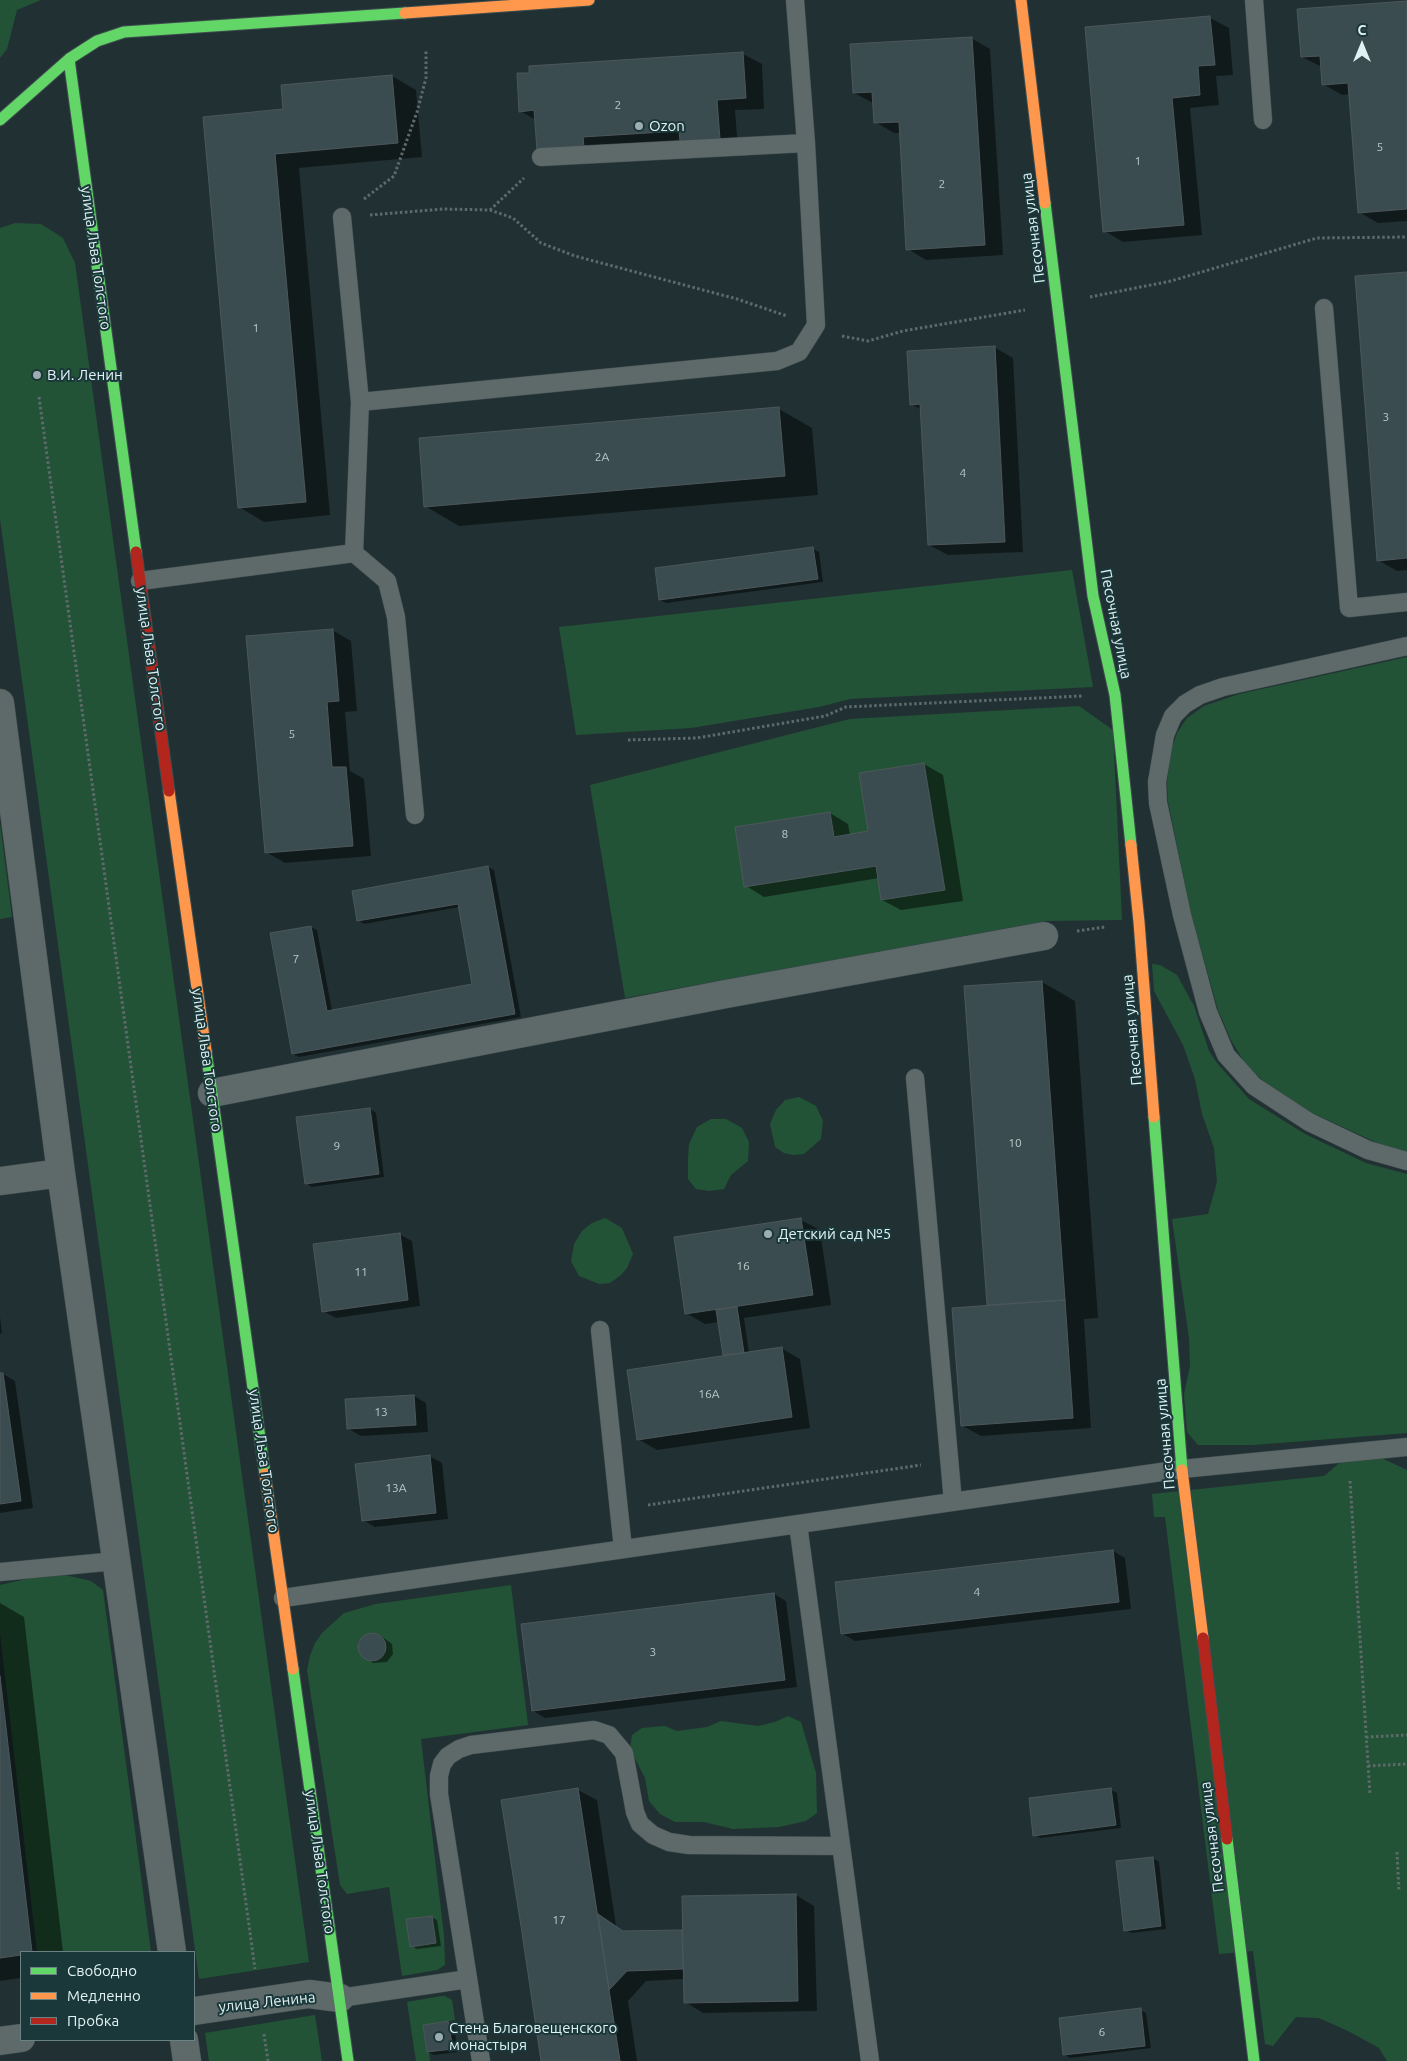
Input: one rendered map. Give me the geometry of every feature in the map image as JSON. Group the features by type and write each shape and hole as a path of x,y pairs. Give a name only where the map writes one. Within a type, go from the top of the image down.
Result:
{"street":[{"path":"0,120 69,59 97,41 124,32 589,0"},
{"name":"Песочная улица","path":"1021,0 1093,596 1115,695 1140,932 1182,1469 1254,2061"},
{"name":"улица Льва Толстого","path":"69,59 140,581 348,2061"},
{"path":"0,703 61,1173 172,1951"},
{"path":"212,1093 726,994 1044,936"},
{"path":"0,1181 61,1173"},
{"name":"улица Ленина","path":"195,2011 309,1994 340,1998"},
{"path":"0,2041 20,2038"},
{"path":"184,2041 187,2061"}],"lane":[{"path":"360,402 778,361 799,352 816,325 806,142 795,0"},
{"path":"1254,0 1263,120"},
{"path":"542,157 806,142"},
{"path":"342,217 360,402 354,553"},
{"path":"1324,308 1349,608 1407,602"},
{"path":"140,581 354,553 387,581 396,617 416,815"},
{"path":"1407,646 1223,687 1200,695 1185,704 1174,716 1165,735 1157,782 1158,803 1182,915 1208,1012 1226,1055 1254,1086 1308,1122 1368,1150 1407,1161"},
{"path":"915,1078 953,1502"},
{"path":"600,1330 623,1549"},
{"path":"283,1598 1182,1469 1407,1447"},
{"path":"798,1524 870,2061"},
{"path":"0,1572 116,1561"},
{"path":"481,2061 439,1794 439,1776 442,1764 448,1756 459,1749 471,1745 594,1730 610,1735 624,1753 635,1812 640,1824 652,1835 669,1842 689,1845 842,1846"},
{"path":"340,1998 468,1979"}],"path":[{"path":"342,217 394,176 417,112 426,78 426,49"},
{"path":"490,210 518,185 542,157"},
{"path":"342,217 443,209 490,210 513,218 542,243 575,256 737,299 816,325 846,338 868,341 903,331 1058,304 1171,281 1317,238 1407,237"},
{"path":"39,397 268,2061"},
{"path":"628,740 697,738 825,716 846,707 1115,695"},
{"path":"1082,931 1109,926"},
{"path":"1348,1452 1370,1795"},
{"path":"618,1510 950,1461"},
{"path":"1366,1736 1407,1735"},
{"path":"1368,1766 1407,1764"},
{"path":"1397,1852 1400,1891"}],"green space":[{"path":"0,0 41,0 17,10 7,49 0,58"},
{"path":"15,223 41,224 63,238 75,263 309,1962 199,1979 0,519 0,228"},
{"path":"1072,570 1093,687 850,699 819,707 691,728 576,735 559,627"},
{"path":"1407,657 1407,1152 1384,1146 1310,1112 1268,1085 1246,1065 1231,1040 1218,1010 1191,914 1168,802 1167,783 1170,754 1177,733 1187,718 1204,706 1239,694"},
{"path":"1079,706 1113,730 1122,920 1046,921 625,998 590,785 850,719"},
{"path":"0,823 12,917 0,919"},
{"path":"1152,964 1160,965 1177,975 1194,1006 1209,1051 1217,1063 1249,1099 1305,1134 1366,1163 1407,1174 1407,1433 1253,1445 1198,1445 1187,1432 1184,1394 1190,1366 1189,1338 1172,1219 1208,1214 1217,1182 1214,1148 1202,1114 1195,1079 1183,1045 1154,991"},
{"path":"799,1097 816,1106 823,1121 821,1139 804,1154 793,1155 784,1153 775,1147 770,1124 776,1110 785,1100"},
{"path":"711,1119 726,1119 742,1128 749,1142 748,1161 731,1175 724,1189 709,1191 696,1189 688,1179 688,1159 689,1144 697,1127"},
{"path":"605,1218 622,1228 633,1254 627,1268 621,1275 610,1283 599,1284 579,1276 571,1261 574,1244 582,1231 592,1223"},
{"path":"1375,1455 1407,1470 1407,2061 1387,2061 1379,2048 1319,2018 1296,2017 1273,2046 1265,2044 1253,1951 1219,1954 1165,1517 1154,1517 1152,1494 1324,1476 1343,1460"},
{"path":"65,1575 91,1581 103,1590 151,1951 37,1951 0,1633 0,1585 31,1578"},
{"path":"511,1585 528,1725 421,1739 444,1936 445,1965 437,1970 402,1976 389,1887 347,1894 340,1885 307,1670 310,1656 315,1643 322,1633 344,1613 376,1604"},
{"path":"788,1716 801,1722 816,1773 817,1813 806,1821 779,1827 733,1829 704,1822 675,1822 660,1814 649,1801 645,1778 630,1749 632,1735 642,1728 665,1726 677,1731 707,1727 721,1721 758,1726 775,1722"},
{"path":"441,1996 452,2000 455,2020 423,2025 430,2061 416,2061 407,2002"},
{"path":"315,2015 322,2061 209,2061 205,2033"}],"building":[{"path":"1407,1 1407,209 1358,213 1348,83 1322,85 1320,56 1301,57 1297,9"},
{"path":"1210,16 1215,65 1198,66 1200,95 1172,98 1184,225 1103,232 1085,27"},
{"path":"972,37 985,245 906,250 899,122 874,123 872,92 853,93 850,44"},
{"path":"743,52 746,98 717,100 720,139 680,141 679,131 583,137 584,147 537,150 534,110 519,112 517,73 529,73 529,66"},
{"path":"392,75 398,143 275,154 306,502 238,508 203,117 283,109 281,85"},
{"path":"1407,272 1407,558 1377,561 1355,276"},
{"path":"995,346 1005,542 928,545 920,404 910,405 907,351"},
{"path":"779,407 785,476 424,507 419,438"},
{"path":"813,547 818,579 659,600 655,568"},
{"path":"333,629 339,701 327,702 332,767 346,767 353,846 265,853 246,636"},
{"path":"924,763 945,890 881,900 876,866 744,887 735,827 830,812 834,837 868,831 859,773"},
{"path":"488,866 515,1014 292,1054 270,933 311,926 327,1011 472,984 458,904 357,921 352,891"},
{"path":"1042,981 1065,1300 987,1305 964,986"},
{"path":"370,1108 379,1174 305,1184 296,1117"},
{"path":"801,1218 813,1295 685,1314 674,1237"},
{"path":"400,1233 408,1300 322,1312 313,1244"},
{"path":"1065,1300 1073,1418 961,1426 952,1308"},
{"path":"737,1307 744,1353 723,1355 716,1310"},
{"path":"782,1347 792,1417 637,1440 627,1370"},
{"path":"0,1373 3,1373 21,1501 0,1504"},
{"path":"414,1395 416,1425 347,1429 345,1399"},
{"path":"430,1455 436,1513 362,1521 355,1464"},
{"path":"1113,1550 1119,1602 841,1634 835,1582"},
{"path":"774,1593 785,1680 532,1711 521,1624"},
{"path":"372,1633 382,1637 386,1647 382,1657 372,1661 362,1657 358,1647 362,1637"},
{"path":"0,1676 32,1951 20,1951 20,1955 0,1958"},
{"path":"578,1788 620,2061 541,2061 501,1800"},
{"path":"1111,1788 1116,1825 1033,1836 1029,1798"},
{"path":"1153,1857 1161,1926 1124,1931 1116,1861"},
{"path":"796,1894 798,2001 684,2003 682,1896"},
{"path":"598,1914 623,1931 682,1930 683,1969 627,1971 609,1990"},
{"path":"432,1916 436,1943 410,1947 406,1919"},
{"path":"1141,2008 1145,2046 1063,2055 1059,2018"},
{"path":"448,2021 453,2049 427,2052 423,2025"}],"traffic: fast":[{"path":"0,120 69,59 97,41 124,32 405,13"},
{"path":"69,59 136,552"},
{"path":"1045,203 1093,596 1115,695 1131,845"},
{"path":"206,1051 265,1474"},
{"path":"1154,1117 1182,1470"},
{"path":"293,1669 348,2061"},
{"path":"1227,1839 1254,2061"}],"traffic: slow":[{"path":"405,13 589,0"},
{"path":"1021,0 1045,203"},
{"path":"169,791 206,1051"},
{"path":"1131,845 1154,1117"},
{"path":"1182,1470 1203,1638"},
{"path":"265,1474 293,1669"}],"traffic: jam":[{"path":"136,552 169,791"},
{"path":"1203,1638 1227,1839"}],"place":[{"name":"Ozon","path":"639,126"},
{"name":"В.И. Ленин","path":"37,375"},
{"name":"Детский сад №5","path":"768,1234"},
{"name":"Стена Благовещенского монастыря","path":"439,2037"}]}
